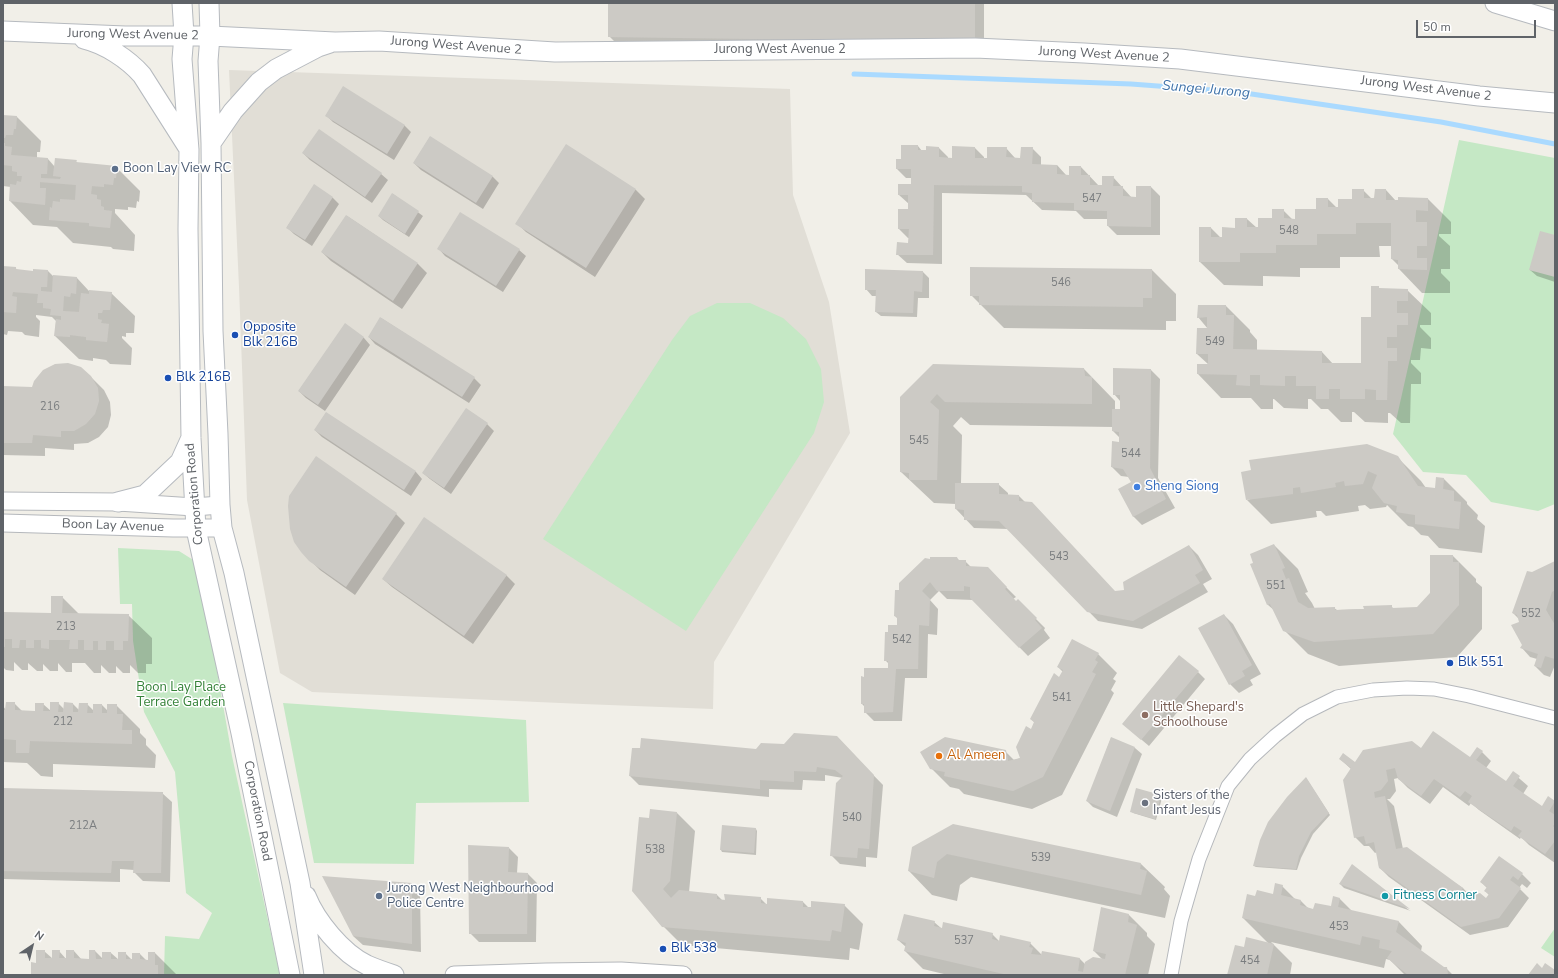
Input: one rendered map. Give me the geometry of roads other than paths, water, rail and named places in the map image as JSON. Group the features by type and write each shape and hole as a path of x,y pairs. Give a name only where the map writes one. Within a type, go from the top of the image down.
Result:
{"main road":[{"name":"Corporation Road","path":"182,3 184,36 182,59 189,150 188,229 191,438 196,529 242,733 290,975"},
{"name":"Corporation Road","path":"209,3 210,36 208,61 211,143 213,331 222,528 234,573 300,884 314,975"},
{"path":"1494,3 1555,22"},
{"name":"Jurong West Avenue 2","path":"3,31 125,36 210,36 335,42 379,41 555,52 975,48 1084,53 1180,59 1555,104"},
{"path":"56,33 93,41 110,50 135,67 142,75 189,150"},
{"path":"211,143 234,111 259,82 276,69 318,47 335,42"},
{"path":"118,502 145,495 180,462 191,438"},
{"path":"300,884 310,907 337,943 366,965 394,975"}],"street":[{"name":"Boon Lay Avenue","path":"3,501 118,502 194,508 220,505"},
{"name":"Boon Lay Avenue","path":"3,523 196,529 222,528"},
{"path":"1171,975 1181,921 1199,859 1228,786 1250,759 1302,714 1337,697 1373,690 1408,688 1434,689 1469,696 1555,718"},
{"path":"454,975 621,971 683,975"}],"waterway":[{"name":"Sungei Jurong","path":"854,74 1131,84 1238,92 1441,122 1555,144"}],"place":[{"name":"Boon Lay View RC","path":"115,169"},
{"name":"Opposite Blk 216B","path":"235,335"},
{"name":"Blk 216B","path":"168,378"},
{"name":"Sheng Siong","path":"1137,487"},
{"name":"Blk 551","path":"1450,663"},
{"name":"Little Shepard's Schoolhouse","path":"1145,715"},
{"name":"Al Ameen","path":"939,756"},
{"name":"Sisters of the Infant Jesus","path":"1145,803"},
{"name":"Jurong West Neighbourhood Police Centre","path":"379,896"},
{"name":"Fitness Corner","path":"1385,896"},
{"name":"Blk 538","path":"663,949"}],"park label":[{"name":"Boon Lay Place Terrace Garden","path":"181,696"}]}
